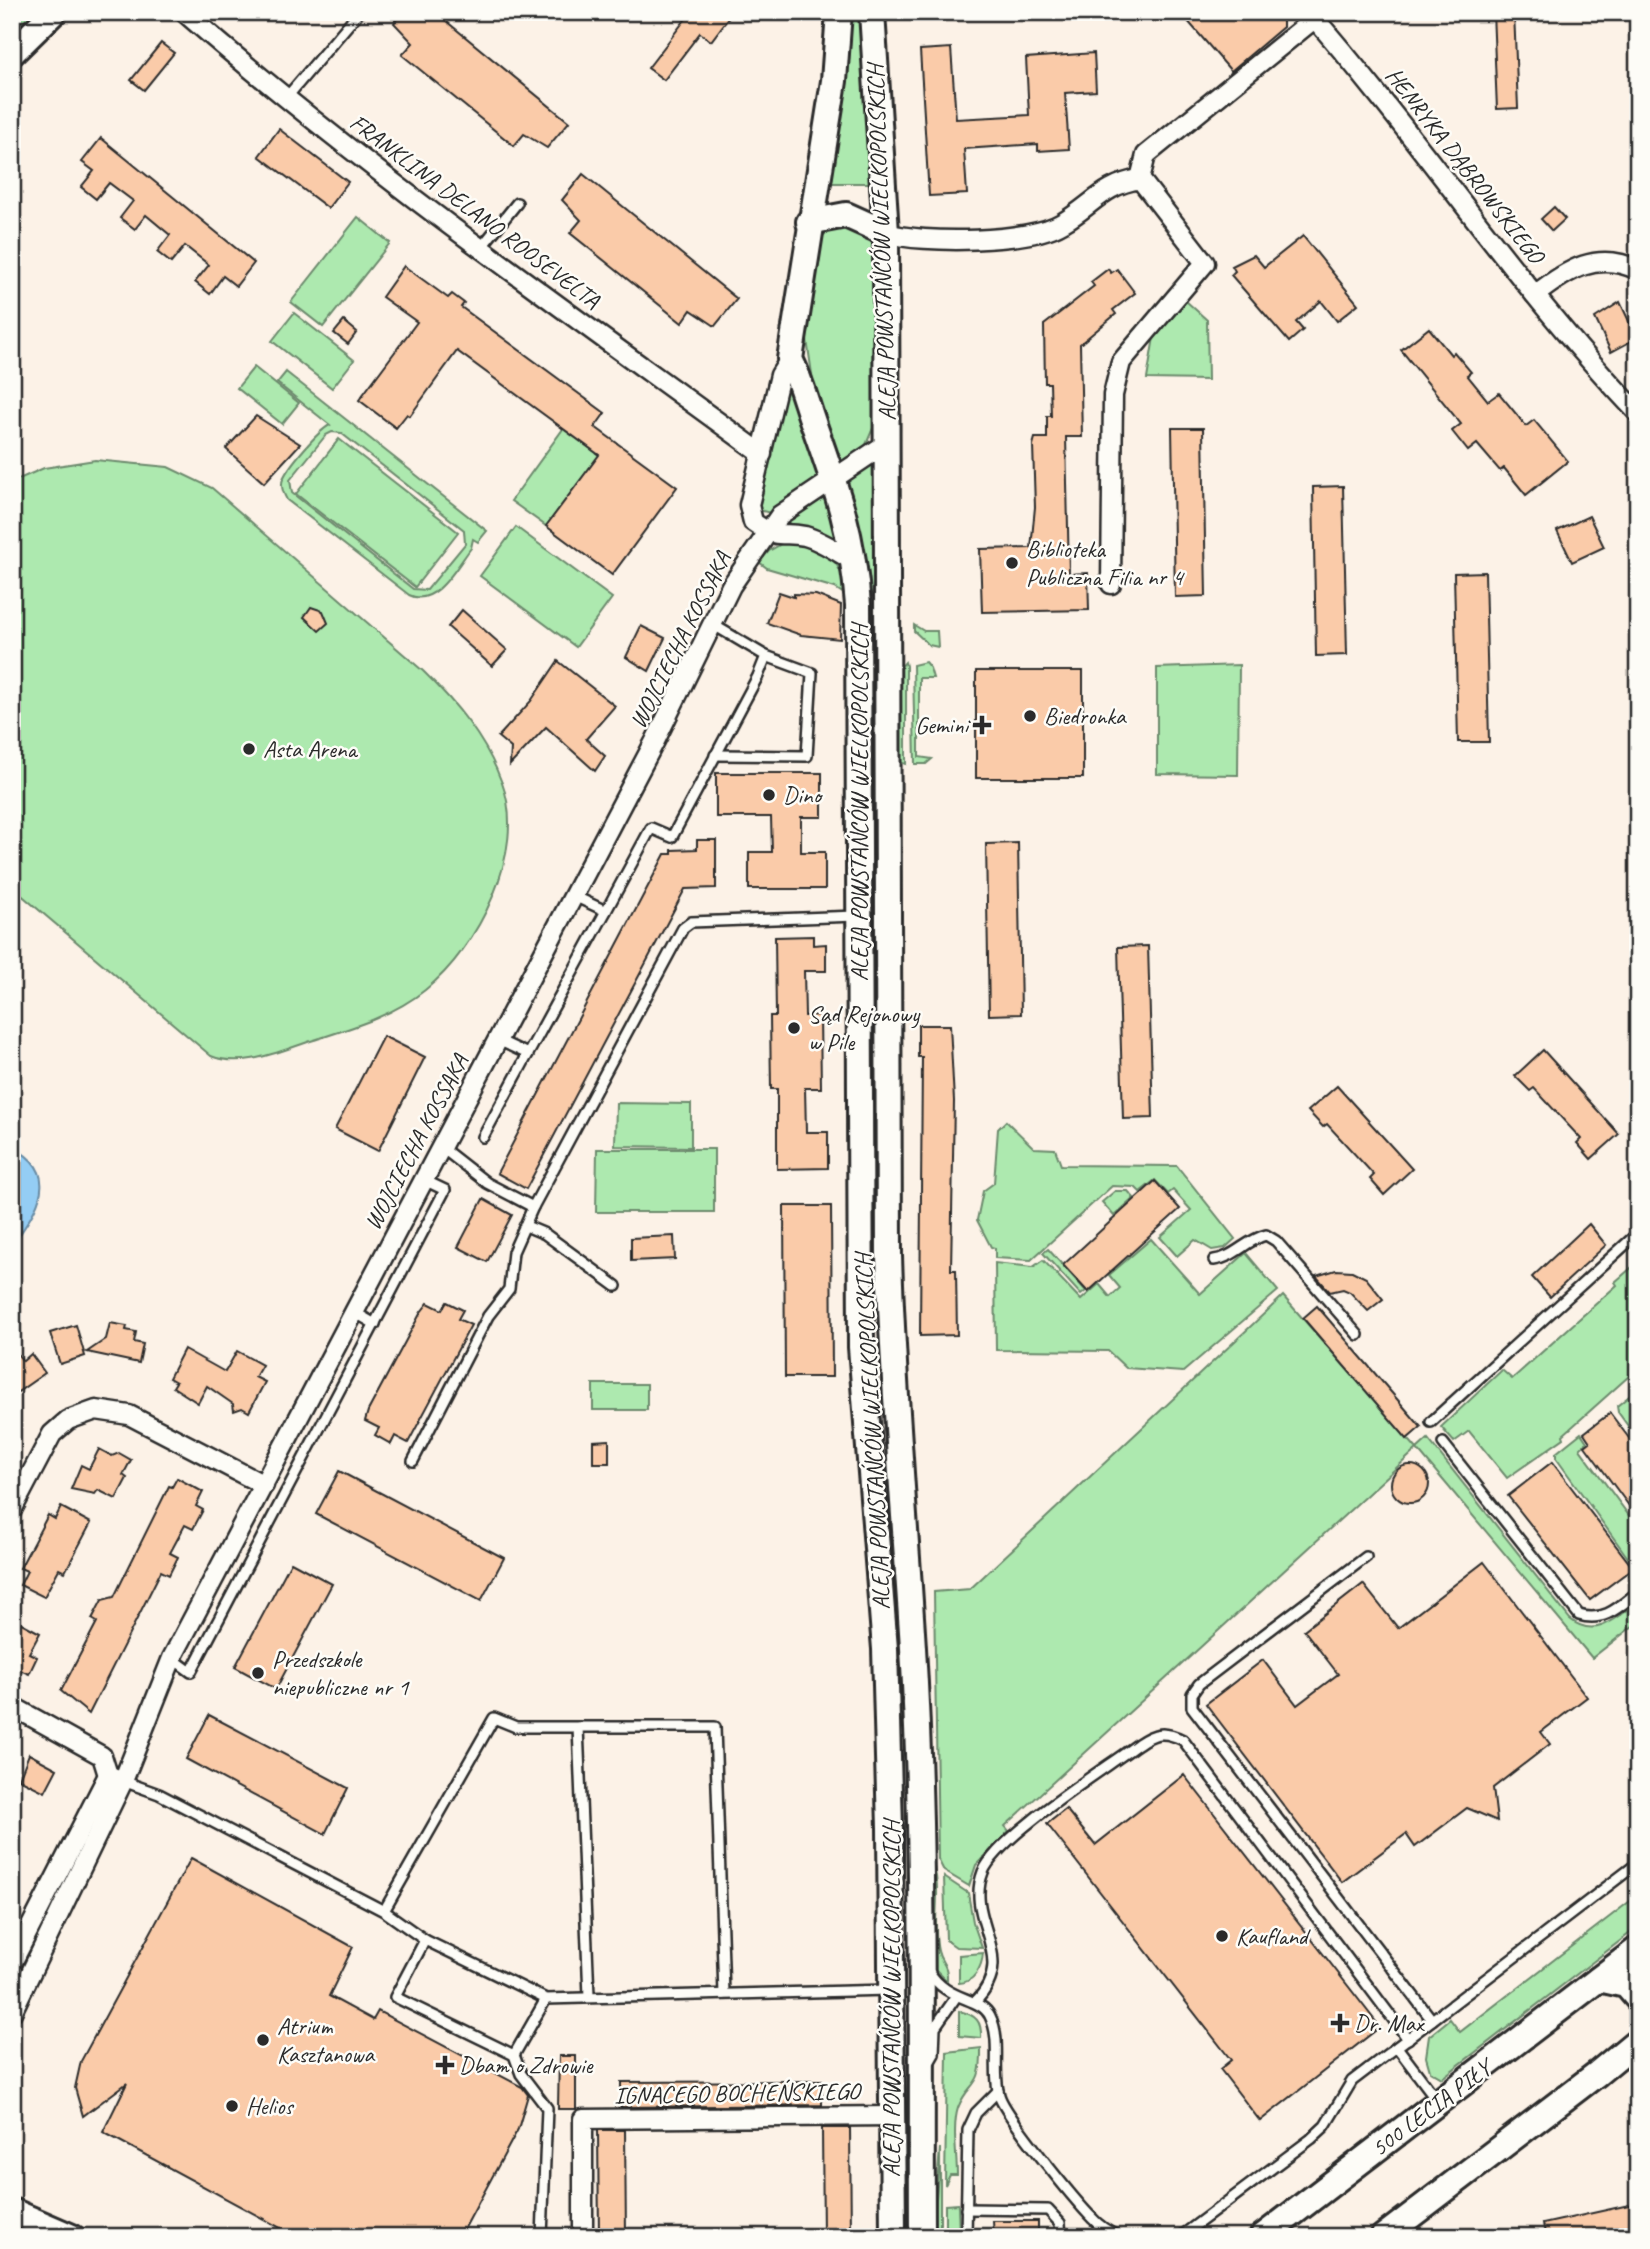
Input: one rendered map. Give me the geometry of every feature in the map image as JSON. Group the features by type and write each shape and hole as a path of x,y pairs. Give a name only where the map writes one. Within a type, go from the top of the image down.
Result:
{"main road":[{"path":"12,53 54,12"},
{"name":"ALEJA POWSTAŃCÓW WIELKOPOLSKICH","path":"839,12 834,81 809,222 790,359 802,384 842,501 855,562 858,605 862,1347 885,1649 892,2237"},
{"name":"ALEJA POWSTAŃCÓW WIELKOPOLSKICH","path":"872,12 886,233 888,1256 894,1402 913,1648 920,1951 922,2237"},
{"path":"809,222 846,215 886,233"},
{"name":"500 LECIA PIŁY","path":"1262,2237 1638,1949"},
{"path":"1600,1979 1626,1984 1638,1999"},
{"path":"1598,2073 1638,2023"},
{"path":"1383,2237 1638,2040"},
{"path":"12,2211 72,2237"}],"street":[{"name":"FRANKLINA DELANO ROOSEVELTA","path":"184,12 286,98 480,249 762,454"},
{"path":"1140,179 1146,155 1312,15"},
{"name":"HENRYKA DĄBROWSKIEGO","path":"1312,15 1379,92 1535,295 1565,272 1587,263 1616,262 1638,270"},
{"path":"886,233 906,239 1028,236 1060,224 1116,183 1140,179"},
{"path":"1111,584 1113,395 1121,362 1205,263 1140,179"},
{"path":"1535,295 1567,335 1638,413"},
{"path":"790,359 780,375 749,505 753,522 775,536 798,535 815,540 855,562"},
{"name":"WOJCIECHA KOSSAKA","path":"12,2012 172,1658 574,896 731,586 780,515 887,443"},
{"path":"12,1510 56,1430 73,1417 96,1410 129,1415 264,1485"},
{"path":"12,1706 102,1756 116,1778"},
{"name":"WOJCIECHA KOSSAKA","path":"12,1963 116,1778"},
{"name":"IGNACEGO BOCHEŃSKIEGO","path":"583,2237 583,2119 892,2116"}],"lane":[{"path":"286,98 359,12"},
{"path":"480,249 517,203"},
{"path":"712,624 766,656 812,673 807,756 715,755"},
{"path":"482,1137 651,828 672,837 766,656"},
{"path":"574,896 606,911"},
{"path":"413,1461 488,1316 509,1289 513,1252 533,1207 685,925 691,922 859,916"},
{"path":"498,1040 527,1054"},
{"path":"441,1147 487,1183 533,1207"},
{"path":"172,1658 191,1672 375,1324 445,1191 424,1180"},
{"path":"526,1226 545,1234 616,1286"},
{"path":"1431,1422 1638,1233"},
{"path":"1214,1260 1225,1259 1254,1238 1266,1235 1276,1241 1358,1335"},
{"path":"354,1312 375,1324"},
{"path":"1443,1443 1579,1615 1592,1619 1610,1614 1638,1592"},
{"path":"1366,1557 1199,1684 1192,1693 1192,1707 1432,2020"},
{"path":"384,1911 494,1718 516,1727 715,1727 724,1994"},
{"path":"578,1727 589,1996"},
{"path":"975,2002 986,1990 993,1971 993,1950 980,1912 979,1895 983,1875 991,1858 1020,1831 1151,1735 1163,1732 1183,1740 1408,2039"},
{"path":"116,1778 159,1794 384,1911 402,1927 425,1940 546,1999 891,1990"},
{"path":"1180,2237 1311,2139 1325,2126 1352,2081 1638,1863"},
{"path":"425,1940 395,1997 514,2055 522,2074 547,2108 542,2237"},
{"path":"920,1951 930,1973 956,1997 975,2002 986,2010 993,2023 998,2091 1004,2107 1088,2214 1119,2237"},
{"path":"920,2078 934,2054 935,2027 956,1997"},
{"path":"514,2055 546,1999"},
{"path":"1397,2047 1438,2101"},
{"path":"966,2237 969,2125 976,2113 998,2091"},
{"path":"966,2209 1048,2210 1060,2223 1061,2237"}],"green space":[{"path":"22,12 37,12 12,36 12,22"},
{"path":"850,12 861,12 873,183 829,183 849,40"},
{"path":"358,217 390,243 323,327 291,302"},
{"path":"842,225 870,237 875,247 876,421 865,447 841,466 814,388 805,326 819,240 830,229"},
{"path":"1186,301 1207,320 1208,380 1147,379 1154,337"},
{"path":"294,313 354,360 332,388 272,341"},
{"path":"254,367 299,403 282,424 237,388"},
{"path":"286,372 487,531 478,542 473,539 471,548 437,591 428,596 409,595 287,500 282,484 286,473 311,441 330,425 277,383","holes":["332,432 341,433 464,530 465,544 427,590 413,589 292,493 290,480 326,435"]},
{"path":"786,379 822,477 770,513 759,510"},
{"path":"563,429 599,455 546,526 511,501"},
{"path":"339,439 458,532 415,587 296,494"},
{"name":"Asta Arena","path":"95,460 168,467 212,488 423,671 458,709 488,751 502,783 508,810 508,838 503,868 493,897 463,950 444,972 413,999 357,1026 263,1057 237,1060 211,1056 12,887 12,482 44,468"},
{"path":"874,461 876,597 869,597 865,552 847,482"},
{"path":"827,494 837,542 813,530 780,528 789,518"},
{"path":"516,527 612,598 576,647 480,576"},
{"path":"785,542 810,546 828,555 840,571 847,596 835,588 767,568 759,562 769,551"},
{"path":"914,625 924,631 937,631 938,647 929,645 914,631"},
{"path":"905,662 906,764 899,762 899,669"},
{"path":"925,662 933,678 919,678 919,757 932,759 926,764 915,764 913,665"},
{"path":"1239,665 1238,775 1157,774 1157,668"},
{"path":"616,1103 691,1104 691,1147 615,1146"},
{"path":"1006,1121 1034,1148 1055,1149 1061,1165 1177,1166 1235,1239 1225,1248 1212,1250 1195,1240 1177,1256 1160,1237 1191,1210 1173,1190 1168,1194 1155,1180 1140,1192 1135,1187 1112,1186 1031,1260 995,1258 995,1248 991,1247 977,1220 983,1191 994,1183 998,1129"},
{"path":"597,1149 714,1149 714,1212 596,1212"},
{"path":"1115,1191 1128,1191 1134,1198 1114,1216 1102,1202"},
{"path":"1151,1239 1200,1294 1246,1253 1278,1291 1183,1372 1126,1368 1108,1351 996,1350 995,1263 1033,1267 1043,1260 1081,1300 1099,1284 1110,1297 1120,1288 1109,1275"},
{"path":"1048,1249 1086,1291 1081,1295 1043,1253"},
{"path":"1638,1262 1638,1368 1563,1435 1564,1438 1507,1478 1469,1431 1454,1442 1441,1427 1502,1370 1512,1379 1617,1285 1615,1282"},
{"path":"1283,1296 1417,1449 1005,1826 1009,1831 976,1865 969,1886 944,1871 938,1859 934,1592 970,1589"},
{"path":"593,1384 647,1384 647,1410 593,1410"},
{"path":"1638,1389 1638,1440 1618,1412 1617,1406"},
{"path":"1581,1433 1587,1442 1580,1449 1638,1528 1635,1530 1638,1535 1638,1574 1632,1579 1629,1575 1636,1569 1556,1458 1556,1453"},
{"path":"1428,1439 1570,1619 1579,1625 1597,1627 1614,1620 1638,1602 1638,1622 1592,1658 1417,1449"},
{"path":"931,1859 937,1881 936,1940 947,1981 932,1966"},
{"path":"944,1877 968,1893 973,1922 982,1948 956,1947 946,1940"},
{"path":"1638,1895 1638,1927 1442,2078 1430,2071 1426,2057 1429,2036 1450,2019 1460,2032"},
{"path":"983,1953 981,1964 973,1977 959,1983 959,1955"},
{"path":"959,2011 977,2020 981,2038 959,2036"},
{"path":"981,2048 977,2078 962,2099 956,2116 957,2175 950,2175 945,2185 947,2052"},
{"path":"940,2148 940,2237 933,2237"},
{"path":"958,2204 959,2237 945,2237 945,2205"}],"water":[{"path":"12,1147 28,1157 37,1169 41,1181 36,1206 12,1246"}],"building":[{"path":"402,12 435,12 569,122 547,148 524,134 514,146 402,55 413,43 394,23"},
{"path":"691,12 733,12 711,41 700,33 664,80 648,68"},
{"path":"1180,12 1283,12 1283,27 1231,71"},
{"path":"1493,12 1514,12 1518,108 1497,109"},
{"path":"161,43 174,53 144,90 131,80"},
{"path":"951,48 956,119 1029,115 1026,58 1094,53 1096,91 1065,93 1069,149 1038,151 1038,144 964,149 967,194 929,196 920,50"},
{"path":"279,129 348,182 328,208 259,156"},
{"path":"101,138 254,263 236,286 223,276 210,294 195,282 209,265 185,246 171,263 157,252 170,235 146,215 135,229 120,218 133,201 109,183 96,199 81,187 94,171 82,162"},
{"path":"583,174 737,299 715,326 691,310 682,323 570,233 581,220 562,200"},
{"path":"1554,207 1565,219 1552,231 1541,219"},
{"path":"1303,236 1358,304 1337,321 1321,301 1296,322 1303,330 1289,342 1231,275 1235,271 1232,266 1254,255 1264,267"},
{"path":"404,266 448,298 452,294 464,303 461,307 605,413 595,427 677,487 612,575 546,526 599,455 457,351 410,416 407,414 396,428 359,400 417,322 382,297"},
{"path":"1108,269 1111,273 1117,269 1135,293 1113,310 1116,314 1080,344 1082,437 1066,437 1069,574 1088,573 1089,610 982,612 980,549 1031,548 1035,507 1033,445 1035,438 1047,438 1047,416 1051,416 1050,383 1045,383 1044,325 1094,286 1091,282"},
{"path":"1620,302 1637,338 1611,352 1595,318"},
{"path":"344,321 357,332 348,344 334,333"},
{"path":"1429,328 1451,355 1454,352 1471,372 1467,375 1488,401 1499,393 1526,426 1534,420 1568,461 1526,495 1504,468 1500,471 1477,444 1468,451 1452,431 1461,424 1401,350"},
{"path":"256,416 300,444 264,483 226,449"},
{"path":"1172,428 1203,428 1206,596 1175,597"},
{"path":"1343,486 1347,655 1316,656 1313,487"},
{"path":"1589,516 1604,547 1572,562 1557,531"},
{"path":"1485,572 1489,742 1458,742 1454,573"},
{"path":"779,592 794,597 794,594 816,595 841,605 840,639 801,635 767,623"},
{"path":"311,607 323,611 328,623 319,631 304,617"},
{"path":"462,610 507,650 492,666 448,627"},
{"path":"641,626 665,638 649,671 626,657"},
{"path":"558,661 615,706 586,739 605,756 595,771 546,727 510,765 511,748 498,737 531,701"},
{"name":"Biedronka","path":"976,671 1083,671 1083,778 976,778"},
{"path":"716,773 822,773 822,817 801,817 801,852 825,852 825,889 749,889 749,852 772,852 771,817 716,817"},
{"path":"697,840 716,840 716,888 685,889 526,1189 497,1173 665,854 672,854 672,850 697,849"},
{"path":"1018,843 1021,1014 989,1015 986,844"},
{"path":"813,936 813,945 826,944 826,971 804,971 805,1016 820,1015 821,1088 805,1088 806,1132 828,1132 828,1168 777,1169 777,1089 771,1089 770,1016 776,1016 775,937"},
{"path":"1148,946 1153,1118 1123,1119 1118,947"},
{"path":"918,1025 950,1025 954,1101 951,1270 956,1270 957,1335 920,1336 922,1057 918,1057"},
{"path":"383,1036 425,1057 378,1151 335,1129"},
{"path":"1543,1050 1619,1134 1591,1159 1577,1143 1581,1139 1534,1088 1530,1091 1515,1076"},
{"path":"1337,1086 1412,1169 1384,1195 1370,1179 1374,1175 1327,1124 1323,1127 1308,1111"},
{"path":"1155,1181 1180,1209 1088,1292 1063,1265"},
{"path":"483,1199 512,1215 487,1262 458,1247"},
{"path":"784,1206 831,1206 832,1377 785,1377"},
{"path":"1589,1224 1606,1245 1550,1297 1532,1277"},
{"path":"674,1236 675,1259 631,1261 631,1238"},
{"path":"1336,1270 1352,1271 1366,1278 1383,1299 1368,1311 1350,1292 1343,1289 1330,1292 1316,1276"},
{"path":"447,1302 463,1310 458,1319 471,1325 408,1443 395,1436 391,1444 375,1435 379,1428 365,1421 368,1411 421,1312 428,1303 442,1310"},
{"path":"1317,1306 1421,1427 1407,1439 1303,1318"},
{"path":"110,1323 127,1326 126,1330 136,1332 134,1342 143,1344 139,1363 87,1352 106,1339"},
{"path":"76,1325 85,1356 60,1364 50,1333"},
{"path":"12,1347 23,1361 31,1354 45,1373 12,1396"},
{"path":"184,1349 225,1372 237,1351 262,1365 255,1377 265,1382 249,1412 242,1408 234,1411 233,1404 207,1386 198,1403 173,1387 176,1382 169,1378"},
{"path":"1610,1413 1638,1450 1638,1518 1585,1446 1590,1442 1584,1433"},
{"path":"609,1440 609,1463 593,1463 593,1441"},
{"path":"99,1449 112,1456 119,1453 131,1460 123,1475 127,1478 116,1499 98,1490 95,1494 71,1489 81,1465 89,1469"},
{"path":"1552,1462 1633,1568 1590,1600 1508,1496"},
{"path":"1410,1465 1423,1471 1429,1484 1423,1497 1410,1503 1397,1497 1391,1484 1397,1471"},
{"path":"339,1471 504,1558 481,1601 316,1514"},
{"path":"177,1478 203,1492 196,1506 203,1510 193,1529 185,1525 170,1553 178,1557 169,1575 161,1571 89,1714 61,1691 97,1622 92,1619 102,1600 114,1597 169,1486 172,1487"},
{"path":"61,1507 91,1523 65,1572 59,1569 44,1597 20,1585 27,1571 20,1568 48,1515 55,1519"},
{"path":"291,1562 332,1584 276,1689 235,1667"},
{"path":"1484,1562 1587,1697 1541,1732 1550,1744 1493,1788 1497,1821 1467,1808 1415,1847 1406,1834 1342,1882 1206,1704 1263,1660 1297,1705 1338,1674 1304,1630 1363,1584 1398,1628"},
{"path":"12,1618 40,1633 29,1653 37,1657 29,1674 20,1670 12,1685"},
{"path":"209,1715 348,1788 325,1834 186,1759"},
{"path":"29,1754 57,1769 45,1792 19,1779"},
{"name":"Kaufland","path":"1184,1775 1380,2027 1260,2121 1220,2069 1231,2060 1047,1824 1066,1809 1095,1845"},
{"name":"Atrium Kasztanowa","path":"191,1858 353,1947 329,1996 373,2020 378,2011 522,2087 528,2095 518,2129 460,2237 297,2237 103,2132 127,2083 83,2116 75,2088 81,2061"},
{"path":"559,2056 576,2056 576,2109 558,2109"},
{"path":"822,2081 822,2105 621,2107 621,2082"},
{"path":"822,2128 850,2128 851,2237 823,2237"},
{"path":"598,2130 625,2130 626,2237 599,2237"},
{"path":"1638,2203 1638,2237 1546,2237 1543,2224"},
{"path":"993,2221 1038,2221 1038,2237 994,2237"}],"place":[{"name":"Biblioteka Publiczna Filia nr 4","path":"1012,563"},
{"name":"Biedronka","path":"1030,716"},
{"name":"Gemini","path":"982,725"},
{"name":"Asta Arena","path":"249,749"},
{"name":"Dino","path":"769,795"},
{"name":"Sąd Rejonowy w Pile","path":"794,1028"},
{"name":"Przedszkole niepubliczne nr 1","path":"258,1673"},
{"name":"Kaufland","path":"1222,1936"},
{"name":"Dr. Max","path":"1340,2023"},
{"name":"Atrium Kasztanowa","path":"263,2040"},
{"name":"Dbam o Zdrowie","path":"445,2065"},
{"name":"Helios","path":"232,2106"}]}
